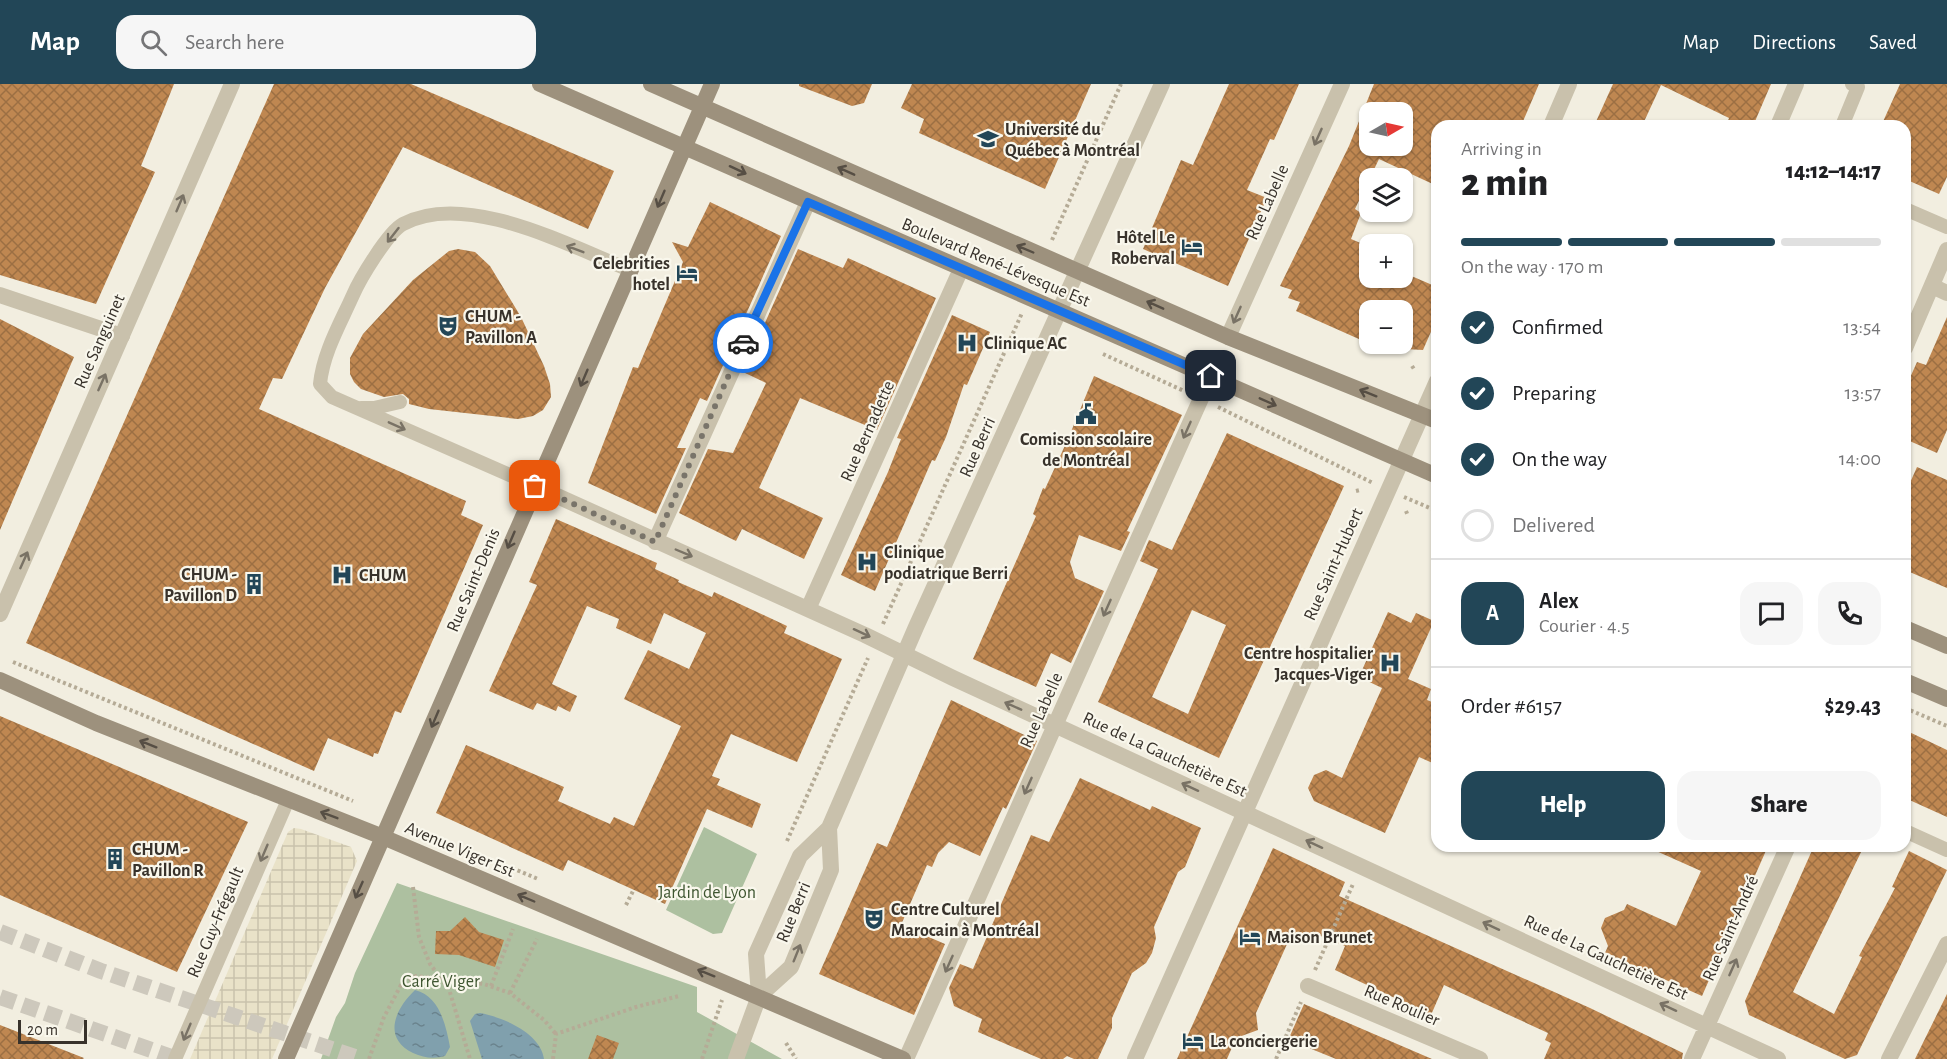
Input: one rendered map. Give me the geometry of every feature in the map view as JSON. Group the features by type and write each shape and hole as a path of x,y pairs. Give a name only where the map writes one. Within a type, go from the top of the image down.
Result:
{"main road":[{"name":"Boulevard René-Lévesque Est","path":"540,84 961,269 1062,310 1431,473"},
{"name":"Boulevard René-Lévesque Est","path":"651,84 1228,337 1430,418"},
{"name":"Rue Saint-Denis","path":"286,1059 712,84"},
{"path":"1911,631 1947,646"},
{"name":"Avenue Viger Est","path":"0,680 96,723 383,837 905,1059"},
{"path":"1911,684 1947,699"}],"street":[{"name":"Rue Sanguinet","path":"0,614 232,84"},
{"name":"Rue Berri","path":"736,1059 759,996 756,954 800,856 829,828 1162,84"},
{"name":"Rue Labelle","path":"1228,337 1342,84"},
{"path":"1554,120 1569,84"},
{"path":"1781,120 1796,84"},
{"path":"655,542 808,202"},
{"path":"1911,338 1939,290 1947,250"},
{"name":"Rue Bernadette","path":"808,609 961,269"},
{"path":"0,295 122,336"},
{"name":"Rue Labelle","path":"905,1059 1211,376"},
{"name":"Rue Saint-Hubert","path":"1135,1059 1243,812 1402,460 1430,418"},
{"name":"Rue de La Gauchetière Est","path":"535,486 808,609 1778,1059"},
{"name":"Rue Berri","path":"759,996 784,976 796,957 831,870 829,828"},
{"name":"Rue Saint-André","path":"1692,1059 1785,852"},
{"path":"1889,1059 1947,944"},
{"name":"Rue Roulier","path":"1308,986 1480,1059"}],"lane":[{"path":"1844,120 1858,87 1852,84"},
{"path":"1911,211 1947,227"},
{"path":"535,486 332,397 320,384 322,365 362,274 401,225 428,216 462,213 509,223 630,270"},
{"path":"356,408 374,408 400,402"},
{"name":"Rue Guy-Frégault","path":"175,1059 288,800"},
{"path":"1911,834 1947,850"}],"path":[{"path":"1063,215 1121,84"},
{"name":"Rue Berri","path":"888,615 1022,315"},
{"path":"1096,351 1201,398 1431,508"},
{"path":"6,660 36,669 354,802"},
{"path":"797,819 864,667"},
{"path":"1911,711 1947,726"},
{"path":"413,887 419,937 430,963 449,989 471,1059"},
{"path":"626,905 634,889"},
{"path":"491,986 513,929"},
{"path":"510,993 537,939"},
{"path":"369,1059 384,1017 401,986 416,976 440,977 491,986 510,993 556,1034"},
{"path":"556,1034 636,1007 679,996"},
{"path":"702,1059 716,1019"},
{"path":"553,1059 556,1034"},
{"path":"786,1043 796,1059"}],"green space":[{"name":"Jardin de Lyon","path":"704,827 757,854 722,933 713,934 666,910"},
{"name":"Carré Viger","path":"397,883 697,987 697,1012 782,1059 321,1059 355,973"}],"shaded area":[{"path":"294,828 351,847 357,861 272,1059 190,1059 288,832"}],"water":[{"path":"415,990 430,998 440,1013 450,1047 445,1056 433,1058 417,1055 403,1047 397,1040 395,1023 397,1014"},
{"path":"480,1013 509,1022 528,1034 536,1041 544,1059 482,1059 470,1021 475,1014"}],"building":[{"path":"0,84 174,84 141,166 155,172 96,304 0,275"},
{"name":"CHUM - Pavillon D","path":"274,84 411,84 614,171 588,229 403,147 325,288 282,379 273,378 259,409 466,501 461,515 483,525 401,713 395,711 378,754 374,753 373,757 328,738 314,771 26,643"},
{"path":"799,84 872,84 864,103 852,106 799,86"},
{"name":"Université du Québec à Montréal","path":"912,84 1091,84 1045,189 919,133 924,119 901,108"},
{"path":"1229,84 1299,84 1274,140 1270,139 1247,190 1267,198 1228,286 1143,249 1181,160 1193,165"},
{"path":"1374,84 1539,84 1524,120 1431,120 1431,183 1413,175 1413,168 1398,168 1379,159 1375,168 1359,168 1359,201 1355,209 1359,212 1359,218 1351,239 1359,242 1359,288 1413,288 1413,277 1431,284 1431,332 1423,350 1413,349 1413,300 1359,300 1359,339 1296,311 1300,302 1288,298 1292,290 1280,286 1359,121 1359,156 1413,156 1413,102 1367,102"},
{"path":"1613,84 1771,84 1756,120 1728,120 1729,118 1661,85 1645,120 1597,120"},
{"path":"1900,84 1947,84 1947,177 1939,194 1911,182 1911,120 1884,120"},
{"path":"710,202 781,236 707,401 700,398 677,448 686,448 656,514 588,483 633,367 638,368 683,262 672,242 688,247"},
{"name":"CHUM - Pavillon A","path":"458,249 475,252 490,266 521,317 544,366 550,384 551,397 543,410 533,416 518,419 429,409 409,404 409,399 403,394 384,397 361,389 350,374 350,358 363,334 413,280 449,251"},
{"path":"798,249 843,268 848,258 936,298 877,430 800,398 759,488 823,518 804,559 742,529 736,541 679,513 708,449 733,453 766,383 743,372"},
{"path":"952,315 990,332 967,385 964,384 946,437 935,461 932,460 875,591 841,575 888,472 901,439 897,438"},
{"path":"1947,317 1947,430 1937,453 1911,442 1911,376 1917,362 1926,365"},
{"path":"0,319 74,357 0,530"},
{"path":"1094,376 1182,415 1127,531 1130,532 1121,551 1079,535 1070,562 1075,578 1104,591 1071,663 1051,653 1036,687 973,659 1036,516 1033,514 1043,488 1045,489 1068,439"},
{"path":"1227,433 1344,486 1219,758 1098,702 1158,569 1140,561 1149,540 1172,550","holes":["1192,610 1226,625 1188,714 1152,697"]},
{"path":"1917,467 1947,480 1947,588 1911,573 1911,480"},
{"path":"556,519 657,563 655,569 679,580 678,582 712,597 714,592 787,626 784,633 842,659 797,762 731,734 712,776 720,779 717,785 761,804 752,828 707,809 665,904 568,860 563,871 436,813 466,745 564,787 558,801 610,824 614,817 634,826 681,726 624,699 648,650 689,669 706,633 664,613 651,644 616,628 619,619 587,606 552,684 577,696 570,712 558,706 556,711 537,703 533,710 489,691 537,585 529,582"},
{"path":"1388,612 1411,623 1416,613 1431,620 1431,628 1408,679 1431,689 1427,700 1431,702 1431,762 1419,757 1385,833 1314,801 1308,788 1314,775 1326,770 1342,778 1382,688 1359,677"},
{"path":"951,700 1037,741 1006,809 1003,807 980,856 949,842 938,853 932,867 927,865 901,925 945,944 914,1015 819,974 877,843 887,847"},
{"name":"CHUM - Pavillon R","path":"0,716 248,822 177,972 0,895"},
{"path":"1911,733 1947,750 1947,817 1911,801"},
{"path":"1080,778 1150,810 1152,806 1201,828 1185,867 1178,872 1154,927 1156,938 1152,953 1146,963 1132,973 1112,1018 1112,1028 1098,1059 1074,1059 1067,1056 1063,1059 1041,1059 978,1032 982,1019 954,1006 949,988 960,964 973,969 1031,835 1049,842"},
{"path":"1273,848 1345,882 1339,896 1590,1008 1683,1053 1682,1059 1544,1059 1551,1043 1545,1040 1548,1033 1444,985 1431,1015 1335,970 1345,946 1311,932 1308,940 1292,933 1256,1013 1258,1030 1236,1038 1227,1059 1177,1059"},
{"path":"1658,852 1765,852 1702,996 1605,953 1608,946 1601,928 1605,918 1624,910 1627,904 1676,926 1701,871"},
{"path":"1811,852 1861,852 1793,992 1834,1014 1862,957 1859,956 1895,888 1892,887 1909,852 1947,870 1857,1055 1845,1059 1749,1015 1745,1001"},
{"path":"465,917 479,932 504,940 495,967 459,955 435,954 436,931 450,931"},
{"path":"1947,994 1947,1059 1915,1059"},
{"path":"1304,1004 1432,1059 1336,1059 1309,1048 1289,1038"},
{"path":"0,1025 84,1058 0,1059"},
{"path":"597,1035 619,1043 613,1059 588,1059"}],"tunnel":[{"path":"0,932 101,971 361,1059"},
{"path":"0,997 177,1059"}],"way so far":[{"path":"535,486 655,542 743,343"}],"place":[{"name":"Université du Québec à Montréal","path":"988,139"},
{"name":"Hôtel Le Roberval","path":"1192,247"},
{"name":"Celebrities hotel","path":"687,273"},
{"name":"CHUM - Pavillon A","path":"448,326"},
{"name":"Clinique AC","path":"967,343"},
{"name":"Comission scolaire de Montréal","path":"1086,414"},
{"name":"Clinique podiatrique Berri","path":"867,562"},
{"name":"CHUM","path":"342,575"},
{"name":"CHUM - Pavillon D","path":"254,584"},
{"name":"Centre hospitalier Jacques-Viger","path":"1390,663"},
{"name":"CHUM - Pavillon R","path":"115,859"},
{"name":"Centre Culturel Marocain à Montréal","path":"874,919"},
{"name":"Maison Brunet","path":"1250,937"},
{"name":"La conciergerie","path":"1193,1041"}],"route":[{"path":"743,343 808,202 1211,376"}]}
